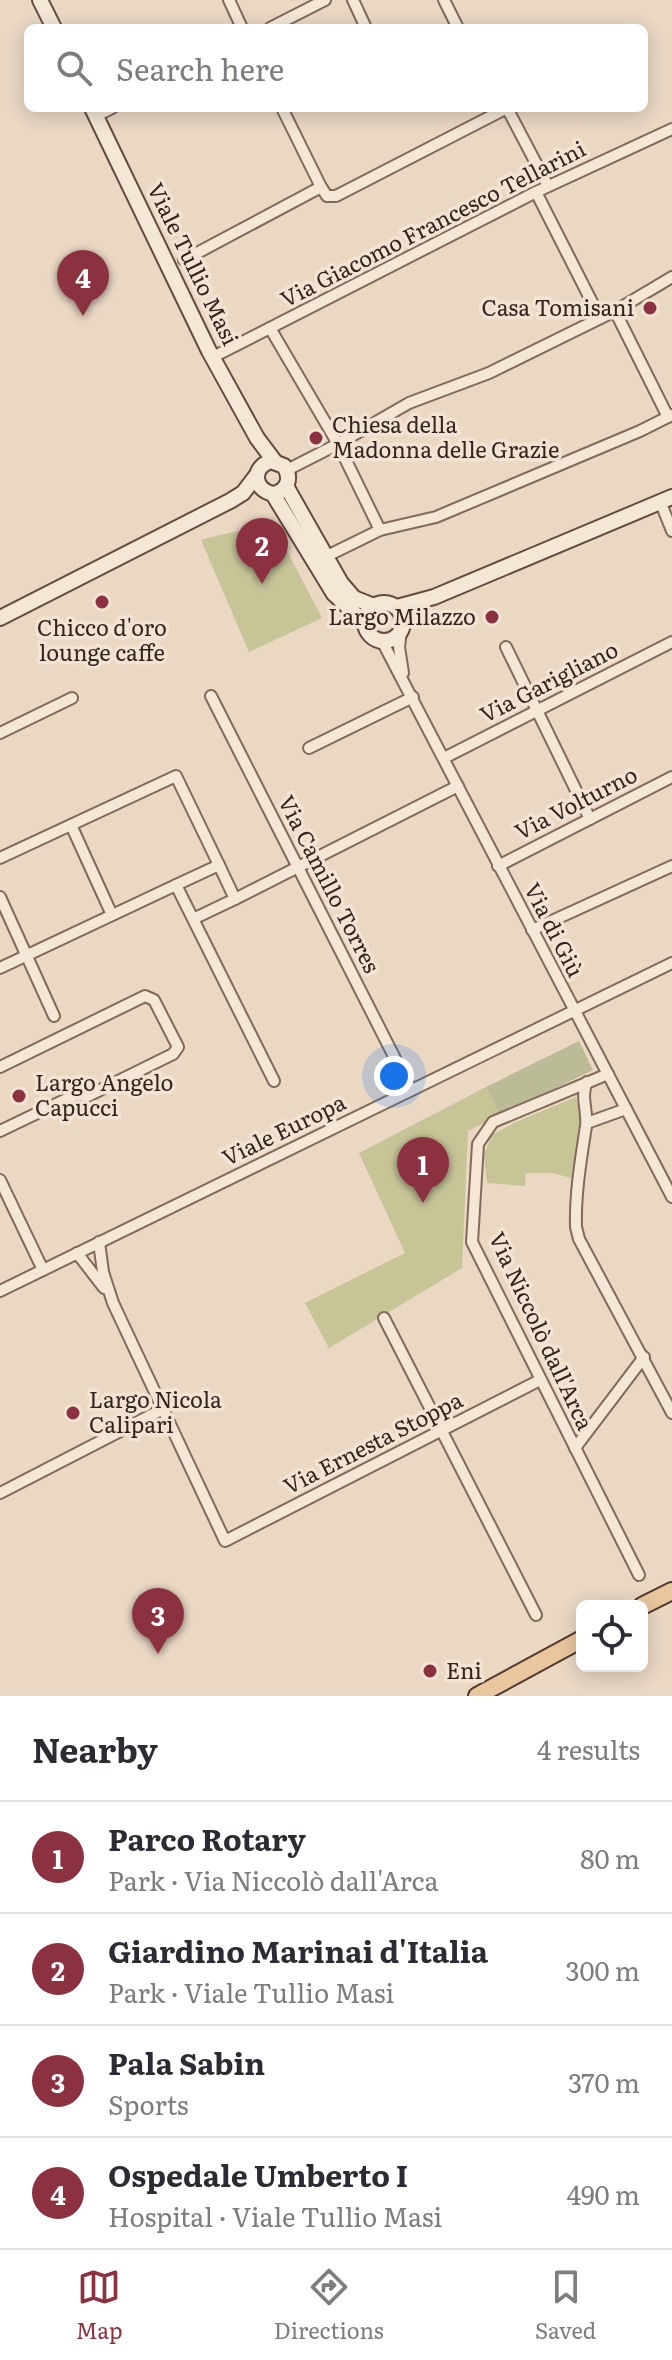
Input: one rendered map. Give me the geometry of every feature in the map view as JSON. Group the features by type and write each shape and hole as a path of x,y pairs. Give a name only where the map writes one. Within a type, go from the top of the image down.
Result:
{"main road":[{"path":"40,0 52,24"},
{"name":"Viale Tullio Masi","path":"94,112 213,357 257,438 281,466"},
{"name":"Viale Tullio Masi","path":"257,438 258,485 268,493 334,594 366,624 371,635 382,641"},
{"path":"0,618 243,493 278,493 286,486 289,475 281,466 266,463 243,493"},
{"path":"286,486 325,557 354,598 374,606"},
{"path":"366,624 367,614 374,606 385,603 397,607 434,597 666,499"},
{"path":"382,641 393,639 434,597"},
{"path":"397,607 402,627"},
{"path":"648,1603 672,1591"},
{"path":"477,1696 576,1642"}],"street":[{"path":"229,0 240,24"},
{"path":"278,24 325,0"},
{"path":"353,0 364,24"},
{"path":"444,0 456,24"},
{"path":"284,112 327,196 336,196 499,112"},
{"path":"509,112 548,186"},
{"name":"Via Giacomo Francesco Tellarini","path":"213,357 548,186 672,129"},
{"path":"184,260 321,187"},
{"path":"536,192 600,318"},
{"path":"281,466 338,444 409,403 489,373 615,311 672,277"},
{"path":"325,557 380,530 436,517 670,416 615,311"},
{"path":"270,328 338,444 380,530"},
{"path":"666,499 672,531"},
{"name":"Via di Giù","path":"402,627 399,647 404,679"},
{"name":"Via di Giù","path":"382,641 672,1197"},
{"name":"Via Garigliano","path":"444,758 672,642"},
{"path":"506,647 590,819"},
{"name":"Via Camillo Torres","path":"211,696 411,1090"},
{"path":"309,748 413,697"},
{"path":"0,733 72,698"},
{"path":"0,858 176,776 235,899"},
{"name":"Via Volturno","path":"498,866 672,777"},
{"path":"193,919 458,786"},
{"path":"71,825 112,915"},
{"path":"0,968 219,865"},
{"path":"532,930 672,866"},
{"path":"176,885 274,1081"},
{"path":"0,897 54,1016"},
{"name":"Viale Europa","path":"0,1291 672,963"},
{"path":"0,1067 142,996 152,997 177,1044 176,1053 88,1096 75,1095 0,1131"},
{"name":"Via Niccolò dall'Arca","path":"608,1074 493,1122 478,1144 472,1242 639,1575"},
{"path":"587,1082 583,1093 587,1123 582,1141 576,1227 579,1239 672,1413"},
{"path":"587,1123 626,1109"},
{"path":"0,1180 43,1270"},
{"path":"0,1493 163,1409 113,1303 103,1272 99,1242"},
{"path":"77,1253 113,1303"},
{"path":"384,1318 536,1615"},
{"path":"575,1448 644,1357"},
{"name":"Via Ernesta Stoppa","path":"163,1409 225,1541 540,1380"}],"shaded area":[{"path":"271,520 322,618 249,652 201,540"},
{"path":"486,1087 500,1115 468,1131 462,1268 329,1348 305,1303 405,1253 359,1153"},
{"path":"576,1097 581,1115 575,1179 552,1173 526,1173 525,1186 487,1183 484,1155 492,1135"}],"green space":[{"path":"579,1041 593,1070 500,1115 486,1087"}],"place":[{"name":"Casa Tomisani","path":"650,308"},
{"name":"Ospedale Umberto I","path":"83,316"},
{"name":"Chiesa della Madonna delle Grazie","path":"316,438"},
{"name":"Giardino Marinai d'Italia","path":"262,584"},
{"name":"Chicco d'oro lounge caffe","path":"102,602"},
{"name":"Largo Milazzo","path":"492,617"},
{"name":"Largo Angelo Capucci","path":"19,1096"},
{"name":"Parco Rotary","path":"423,1203"},
{"name":"Largo Nicola Calipari","path":"73,1413"},
{"name":"Pala Sabin","path":"158,1654"},
{"name":"Eni","path":"430,1671"}]}
